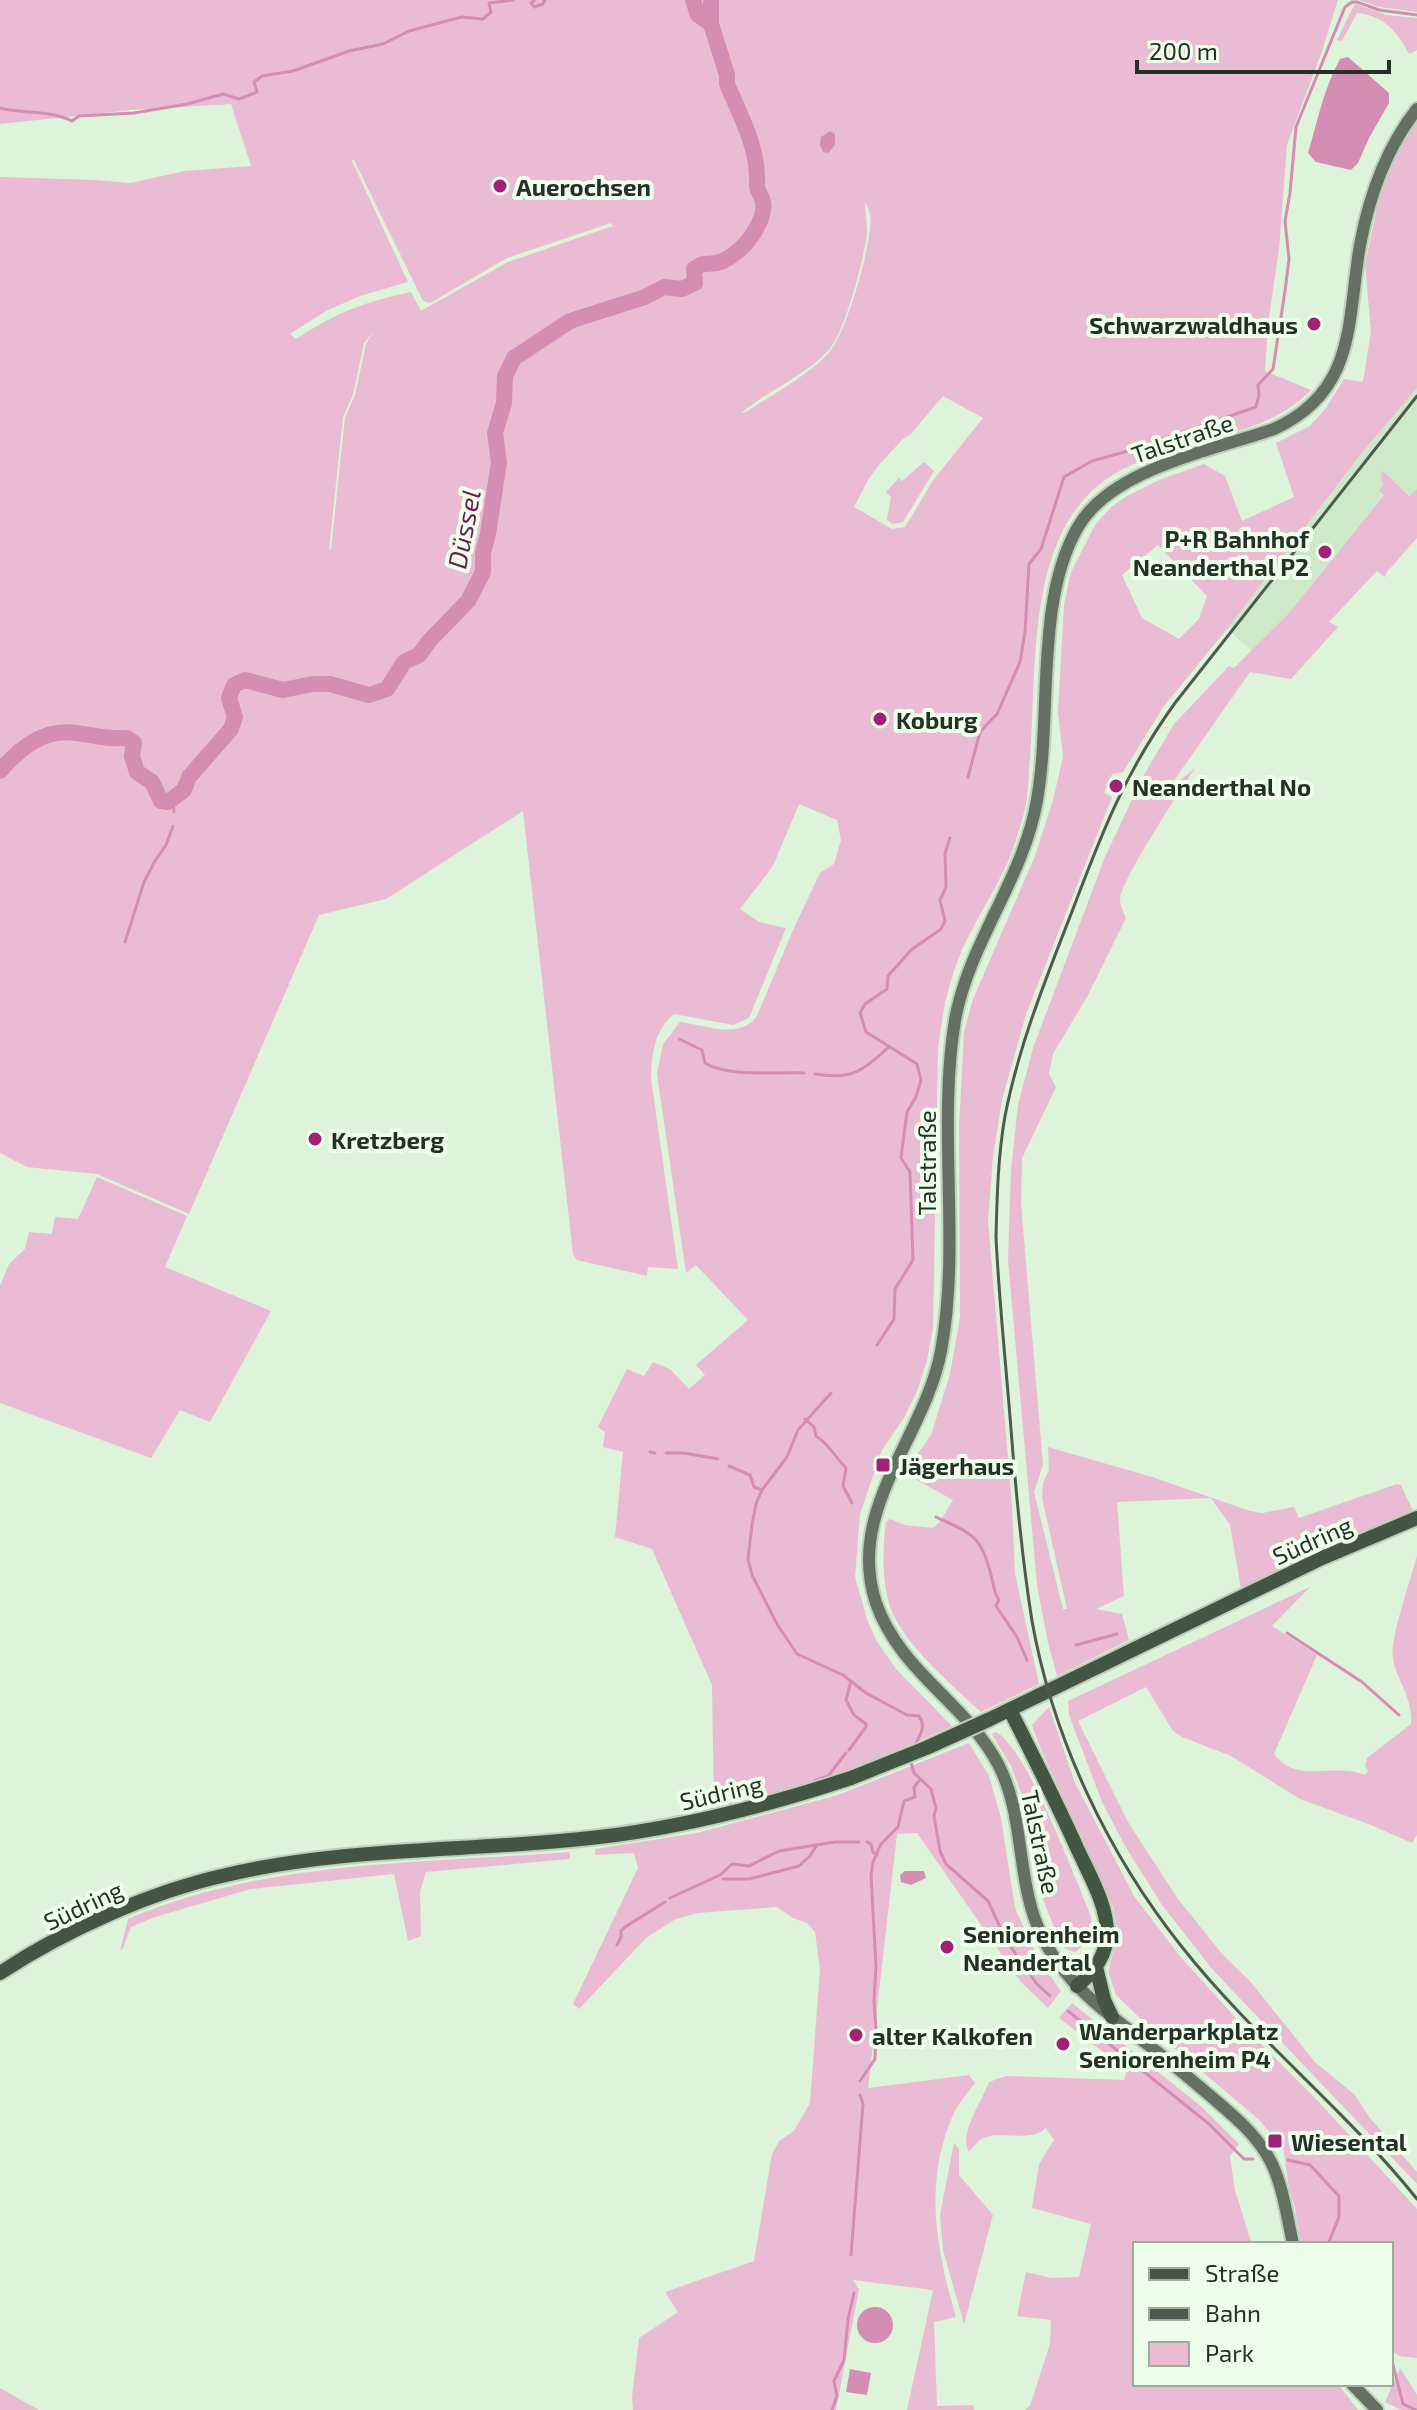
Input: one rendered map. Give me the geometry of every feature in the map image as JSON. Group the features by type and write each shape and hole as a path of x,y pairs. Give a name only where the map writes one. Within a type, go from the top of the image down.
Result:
{"main road":[{"name":"Talstraße","path":"1292,2242 1272,2164 1252,2134 1205,2091 1077,1986 1052,1954 1037,1925 1029,1900 1010,1795 998,1764 969,1723 919,1673 893,1640 880,1613 871,1583 870,1545 877,1507 889,1474 930,1390 942,1344 947,1309 949,1097 956,1016 971,966 1026,843 1036,806 1043,757 1055,588 1064,556 1080,524 1108,493 1132,478 1274,429 1305,412 1324,392 1337,368 1347,337 1360,248 1372,199 1394,144 1417,109"},
{"name":"Südring","path":"0,1973 60,1938 130,1905 225,1875 319,1859 552,1842 644,1831 735,1813 851,1778 1010,1710 1322,1558 1417,1518"},
{"path":"1010,1710 1063,1818 1105,1914 1105,1947 1096,1967 1077,1986"},
{"path":"1096,1967 1104,2000 1112,2017"},
{"path":"1354,2386 1377,2410"}],"shaded area":[{"path":"1348,57 1389,93 1389,103 1358,163 1351,170 1316,162 1308,153 1329,82 1340,59"},
{"path":"830,131 835,134 835,145 828,153 823,152 821,137"},
{"path":"1417,388 1417,489 1410,496 1383,472 1384,494 1289,613 1252,651 1227,629 1361,454"},
{"path":"905,1871 924,1871 926,1878 911,1885 901,1882 900,1875"},
{"path":"875,2307 888,2312 893,2325 888,2338 875,2343 862,2338 857,2325 862,2312"},
{"path":"850,2369 871,2373 867,2395 846,2392"}],"green space":[{"path":"0,0 1338,0 1287,145 1279,249 1268,325 1265,371 1311,390 1288,409 1262,422 1145,459 1118,472 1094,489 1072,515 1056,545 1039,616 1024,813 1007,864 962,950 946,999 938,1050 933,1328 918,1389 904,1418 882,1450 860,1514 855,1577 876,1640 896,1669 952,1726 821,1784 714,1811 712,1685 652,1549 615,1537 623,1452 603,1447 605,1432 598,1427 627,1369 644,1376 653,1362 670,1369 689,1389 705,1375 696,1365 748,1320 696,1265 686,1273 657,1074 663,1044 680,1022 732,1029 750,1023 757,1016 820,873 834,864 841,840 837,820 799,804 773,866 740,909 759,922 786,928 749,1018 733,1025 674,1014 655,1043 651,1078 678,1269 648,1267 647,1276 577,1260 573,1254 523,811 386,899 319,915 189,1214 97,1174 27,1167 0,1153 0,177 130,183 185,171 251,166 231,104 131,110 0,124","holes":["351,159 423,301 430,303 507,258 611,223 613,226 508,262 421,311 411,292 351,309 296,339 290,334 326,311 360,296 408,282","865,202 870,214 870,226 864,263 844,324 831,350 814,367 741,413 808,369 828,351 841,329 853,295 867,233","373,332 366,344 355,395 345,418 329,550 343,417 353,395 364,343","943,396 983,418 934,479 905,527 892,529 854,507 878,466 911,434"]},
{"path":"1359,0 1417,0 1417,12 1379,7"},
{"path":"1356,4 1386,15 1417,18 1417,50 1409,54 1389,26 1366,14 1357,13 1342,41 1337,40"},
{"path":"1417,119 1417,388 1361,454 1164,706 1123,772 1112,774 1104,793 1112,797 1026,1014 1002,1100 988,1221 1015,1574 1039,1684 981,1712 924,1658 896,1620 885,1585 885,1533 886,1522 890,1519 905,1525 933,1528 953,1500 904,1473 931,1435 950,1374 960,1317 959,1127 964,1032 973,999 1035,856 1053,800 1063,757 1058,712 1064,605 1071,572 1095,525 1111,507 1159,480 1204,464 1225,476 1242,521 1294,497 1276,443 1310,426 1326,408 1344,379 1363,382 1371,331 1365,265 1378,203 1393,159","holes":["1158,545 1207,596 1199,619 1179,639 1142,618 1122,575"]},
{"path":"924,462 934,471 903,522 893,524 887,520 891,497 886,492 899,478 902,481"},
{"path":"1383,471 1409,496 1417,489 1417,538 1385,577 1377,571 1329,622 1338,627 1291,679 1250,672 1166,792 1195,768 1129,875 1120,900 1126,918 1088,995 1053,1054 1049,1074 1056,1087 1022,1158 1021,1204 1043,1465 1034,1492 1063,1609 1067,1609 1042,1498 1043,1483 1049,1470 1048,1447 1152,1477 1250,1511 1262,1513 1294,1507 1299,1518 1397,1484 1401,1485 1413,1511 1241,1589 1230,1525 1211,1498 1117,1502 1124,1596 1096,1609 1122,1614 1129,1640 1057,1676 1037,1585 1008,1260 1011,1170 1018,1105 1033,1048 1105,857 1142,778 1174,724 1229,666 1234,668 1289,613 1384,495 1379,490 1383,485"},
{"path":"97,1177 187,1216 165,1267 271,1311 210,1422 180,1410 151,1458 0,1403 0,1286 9,1264 25,1249 29,1232 52,1234 55,1217 78,1219"},
{"path":"1417,1555 1417,1835 1412,1843 1300,1799 1231,1756 1182,1737 1173,1731 1146,1687 1078,1721 1128,1822 1178,1899 1315,2062 1355,2095 1370,2118 1417,2172 1417,2184 1213,1970 1162,1905 1102,1802 1069,1715 1068,1701 1310,1587 1272,1626 1317,1655 1274,1754 1294,1769 1365,1775 1368,1771 1365,1766 1367,1758 1411,1724 1410,1706 1395,1667 1393,1649"},
{"path":"1049,1707 1075,1783 1134,1896 1179,1955 1417,2209 1417,2358 1399,2356 1393,2352 1393,2242 1301,2242 1283,2147 1258,2119 1116,1995 1108,1972 1118,1934 1113,1907 1032,1725"},
{"path":"996,1732 1022,1762 1035,1787 1091,1916 1089,1936 1075,1952 1060,1943 1043,1899 1022,1795 1011,1766 992,1734"},
{"path":"969,1743 989,1776 1001,1818 1015,1908 1038,1959 1061,1991 1048,2008 1021,1982 917,1833 897,1834 868,2088 969,2075 975,2083 954,2113 938,2164 938,2241 956,2317 934,2322 937,2406 973,2405 974,2410 907,2410 933,2290 853,2280 859,2289 836,2410 633,2410 639,2338 678,2312 665,2292 754,2261 772,2154 779,2141 794,2131 810,2103 820,1969 815,1932 807,1923 777,1907 697,1913 674,1920 646,1938 579,2009 573,2004 638,1868 634,1853 595,1855 595,1849 697,1833 838,1795"},
{"path":"570,1852 570,1859 426,1872 420,1892 421,1936 408,1941 394,1874 251,1889 131,1927 120,1951 128,1919 234,1885 289,1875 402,1862"},
{"path":"1072,2003 1202,2107 1239,2144 1230,2156 1235,2191 1251,2241 1282,2241 1133,2242 1133,2386 1340,2386 1358,2410 1025,2410 1030,2406 1050,2344 1051,2320 1017,2316 1026,2272 1051,2278 1079,2277 1091,2224 1032,2208 1039,2164 1054,2140 1046,2128 1032,2135 983,2138 969,2152 966,2136 989,2082 1006,2076 1124,2080 1127,2070 1059,2018"},
{"path":"954,2143 959,2149 959,2175 993,2215 964,2324 943,2250 940,2215"},
{"path":"1400,2368 1417,2395 1417,2410 1401,2410 1385,2402"},
{"path":"0,2388 39,2410 0,2410"}],"waterway":[{"path":"0,108 55,115 72,121 79,116 134,113 223,94 239,99 257,92 254,82 262,76 293,71 349,51 383,44 409,31 462,17 483,19 491,12 489,3 513,0"},
{"path":"535,0 531,3 534,7 545,0"},
{"name":"Düssel","path":"0,771 24,748 53,734 64,732 127,738 134,743 132,756 137,772 152,782 161,801 168,802 184,790 189,777 231,729 235,717 229,698 234,685 245,680 283,690 330,684 369,695 387,689 404,662 419,655 468,601 483,572 483,553 499,462 495,433 504,403 505,376 514,358 570,321 645,297 664,287 682,289 695,283 694,269 719,262 743,247 760,222 763,202 757,187 752,146 727,84 711,24 698,15 693,0"},
{"path":"711,0 711,24"},
{"path":"968,777 980,732 997,714 1020,662 1029,564 1041,549 1064,477 1092,461 1256,407 1258,385 1273,369 1285,291 1289,259 1285,221 1296,127 1345,7 1357,2 1379,10 1417,15"},
{"path":"173,800 174,812"},
{"path":"125,942 144,882 166,845 173,826"},
{"path":"877,1345 894,1319 895,1289 913,1260 910,1172 901,1158 907,1112 921,1080 917,1064 866,1032 860,1013 865,1004 887,989 888,976 911,950 941,929 945,921 940,900 946,887 945,853 950,838"},
{"path":"679,1039 702,1050 705,1063 714,1067 739,1072 804,1073"},
{"path":"815,1074 839,1076 856,1072 889,1047"},
{"path":"831,1393 798,1430 787,1457 762,1490 756,1504 748,1559 752,1575 777,1624 797,1654 843,1675 866,1693 907,1715 919,1716 922,1728 913,1748"},
{"path":"805,1419 814,1427 816,1436 846,1468 843,1486 852,1503"},
{"path":"650,1452 655,1453"},
{"path":"666,1453 718,1459"},
{"path":"729,1466 750,1475 754,1487 762,1490"},
{"path":"936,1517 967,1532 979,1544 999,1600 996,1606 1017,1637 1027,1660"},
{"path":"1287,1633 1362,1682 1399,1715"},
{"path":"1076,1645 1117,1634"},
{"path":"849,1750 866,1727 854,1715 846,1700 851,1681"},
{"path":"814,1781 828,1776 846,1753"},
{"path":"910,1759 914,1773 931,1789 940,1851 946,1864 988,1901 1006,1940 1036,1983 1050,1996"},
{"path":"860,2081 875,2059 873,1862 881,1844 898,1827 904,1801 915,1797 914,1787 920,1780"},
{"path":"670,1898 720,1875 732,1864 749,1866 779,1851 835,1842 859,1842"},
{"path":"867,1842 877,1855"},
{"path":"723,1879 749,1879 799,1866 816,1846"},
{"path":"617,1945 625,1927 665,1902"},
{"path":"1068,2011 1209,2124 1244,2159 1253,2159"},
{"path":"851,2255 863,2104 860,2095"},
{"path":"1288,2160 1310,2165 1339,2196 1339,2217 1329,2242"},
{"path":"832,2410 837,2396 834,2381 844,2360 854,2293"},
{"path":"1393,2365 1403,2404 1416,2410"}],"railway":[{"path":"1417,396 1175,703 1129,778 1084,881 1018,1063 1003,1131 996,1237 1017,1502 1032,1621 1054,1709 1087,1793 1130,1873 1182,1947 1239,2012 1360,2134 1417,2199"}],"place":[{"name":"Auerochsen","path":"500,186"},
{"name":"Schwarzwaldhaus","path":"1314,324"},
{"name":"P+R Bahnhof Neanderthal P2","path":"1325,552"},
{"name":"Koburg","path":"880,719"},
{"name":"Neanderthal No","path":"1116,786"},
{"name":"Kretzberg","path":"315,1139"},
{"name":"Jägerhaus","path":"883,1465"},
{"name":"Seniorenheim Neandertal","path":"947,1947"},
{"name":"alter Kalkofen","path":"856,2035"},
{"name":"Wanderparkplatz Seniorenheim P4","path":"1063,2044"},
{"name":"Wiesental","path":"1275,2141"}]}
